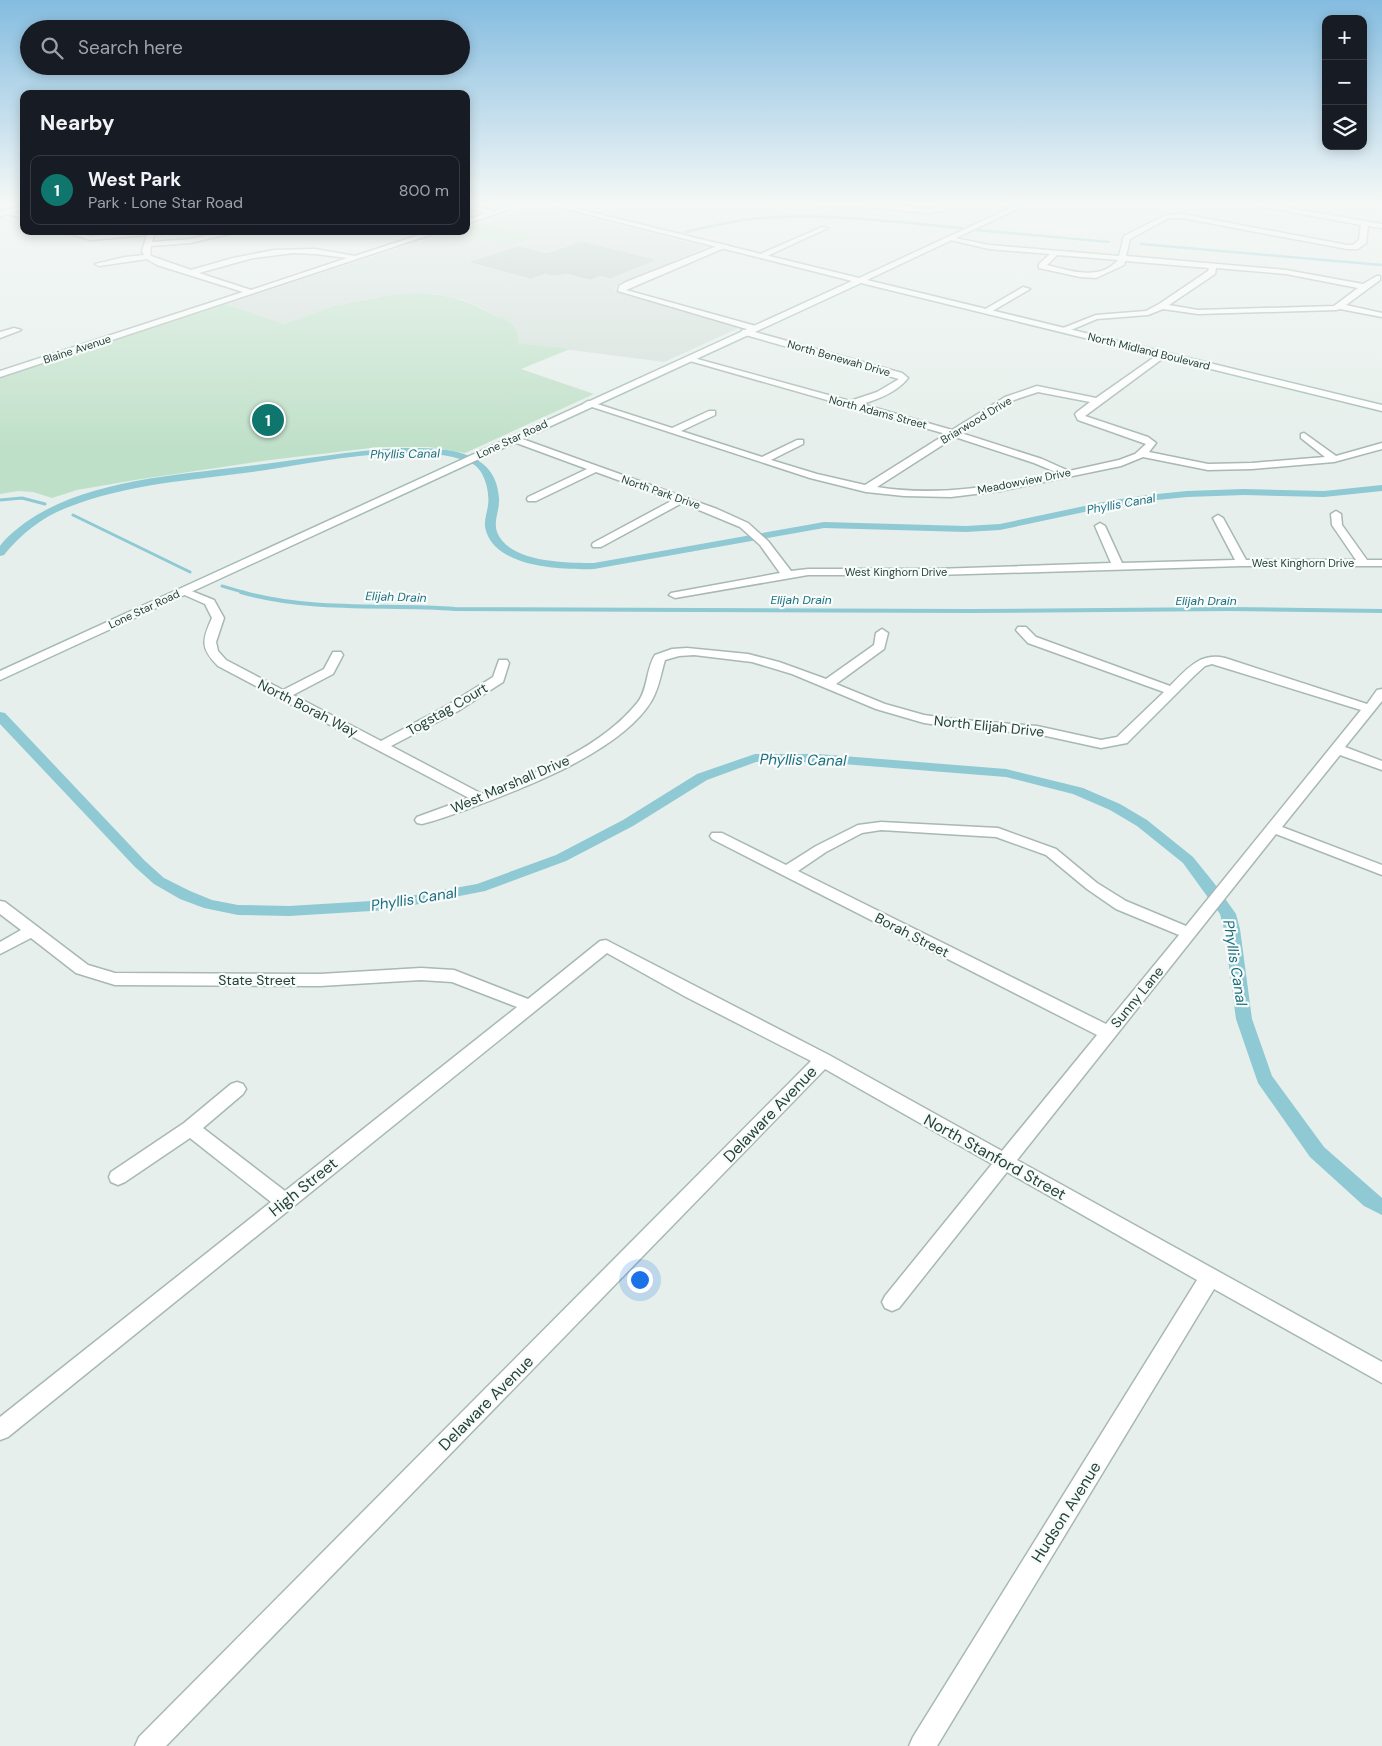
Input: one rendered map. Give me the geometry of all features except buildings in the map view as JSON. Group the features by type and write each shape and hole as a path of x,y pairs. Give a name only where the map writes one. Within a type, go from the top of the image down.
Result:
{"street":[{"path":"232,285 251,292"},
{"name":"Blaine Avenue","path":"0,374 271,285"},
{"path":"626,285 622,290 749,330"},
{"name":"Lone Star Road","path":"0,676 846,285"},
{"name":"North Midland Boulevard","path":"881,285 1382,408"},
{"path":"1066,330 1096,318 1140,315 1162,306 1192,285"},
{"path":"1358,285 1365,287"},
{"path":"1162,306 1198,312 1336,308 1365,287"},
{"path":"986,311 1026,289"},
{"path":"1340,306 1382,315"},
{"path":"0,335 18,330"},
{"name":"North Benewah Drive","path":"749,330 904,378 900,384 870,399 852,404"},
{"path":"1163,354 1084,410 1080,414 1081,418 1145,439 1151,443 1142,454 1208,466 1252,466 1334,459 1382,446"},
{"name":"North Adams Street","path":"687,359 952,433 1038,461 1066,474"},
{"name":"Briarwood Drive","path":"866,488 1008,400 1037,389 1097,400"},
{"name":"Meadowview Drive","path":"588,404 813,476 866,488 928,494 982,490 1120,462 1142,454"},
{"path":"673,431 712,413"},
{"path":"1304,436 1334,459"},
{"name":"North Park Drive","path":"514,438 713,511 744,525 761,541 788,575"},
{"path":"763,460 800,442"},
{"path":"532,499 595,469"},
{"path":"597,545 681,500"},
{"name":"West Kinghorn Drive","path":"1336,514 1337,525 1364,563"},
{"name":"West Kinghorn Drive","path":"1218,518 1242,562"},
{"path":"1100,526 1118,567"},
{"name":"West Kinghorn Drive","path":"675,595 808,572 935,572 1242,562 1382,563"},
{"name":"North Borah Way","path":"184,591 210,602 218,618 208,640 212,654 222,663 481,799"},
{"path":"1022,630 1032,640 1173,691"},
{"path":"826,685 880,646 882,633"},
{"name":"North Elijah Drive","path":"668,653 695,651 752,658 898,713 924,719 1039,730 1095,744 1110,744 1122,740 1201,663 1212,660 1235,664 1370,708"},
{"name":"West Marshall Drive","path":"422,820 481,799 567,762 617,730 644,703 659,658 668,653"},
{"path":"284,695 329,671 337,655"},
{"name":"Togstag Court","path":"382,746 453,708 499,679 504,663"},
{"name":"Sunny Lane","path":"892,1302 1382,694"},
{"path":"1337,749 1382,766"},
{"path":"786,872 821,849 858,829 881,826 998,833 1036,845 1056,856 1092,886 1121,905 1189,933"},
{"path":"1273,828 1382,870"},
{"name":"Borah Street","path":"717,836 1108,1033"},
{"name":"State Street","path":"0,906 82,969 115,979 320,980 421,974 454,976 530,1006"},
{"path":"0,949 32,930"},
{"name":"High Street","path":"0,1430 606,945"},
{"name":"North Stanford Street","path":"606,945 823,1060 1382,1373"},
{"name":"Delaware Avenue","path":"148,1746 823,1060"},
{"path":"118,1177 190,1128 237,1089"},
{"path":"190,1128 285,1202"},
{"name":"Hudson Avenue","path":"922,1746 1210,1277"}],"shaded area":[{"path":"283,285 617,285 615,290 622,294 736,325 739,328 664,362 517,343 498,318 482,308 464,300 436,294 421,293 373,298 333,306 284,324 226,304"}],"green space":[{"path":"421,293 461,300 498,318 502,317 514,327 518,343 570,349 521,369 594,394 465,453 429,447 379,447 270,460 135,480 77,490 52,498 33,492 18,491 0,494 0,377 226,304 284,324 333,306 391,295"}],"waterway":[{"name":"Phyllis Canal","path":"0,553 20,531 43,515 62,506 110,491 159,481 339,456 400,451 428,451 454,455 476,462 483,468 492,488 494,503 490,526 493,535 501,545 511,553 524,558 554,565 568,566 594,566 824,525 966,529 1000,527 1108,504 1147,498 1187,494 1244,492 1324,494 1382,488"},
{"name":"Elijah Drain","path":"0,500 22,498 45,504"},
{"name":"Elijah Drain","path":"73,515 190,572"},
{"name":"Elijah Drain","path":"222,586 246,593"},
{"name":"Elijah Drain","path":"241,592 267,598 320,605 455,609 971,611 1229,609 1382,611"},
{"name":"Phyllis Canal","path":"0,716 140,864 159,881 185,895 209,904 238,910 289,911 388,905 480,888 561,858 628,823 702,777 755,758 818,758 1006,773 1078,791 1115,807 1142,823 1188,860 1209,886 1228,914 1232,929 1244,1019 1264,1078 1317,1152 1371,1201 1382,1207"}],"place":[{"name":"West Park","path":"268,420"}]}
